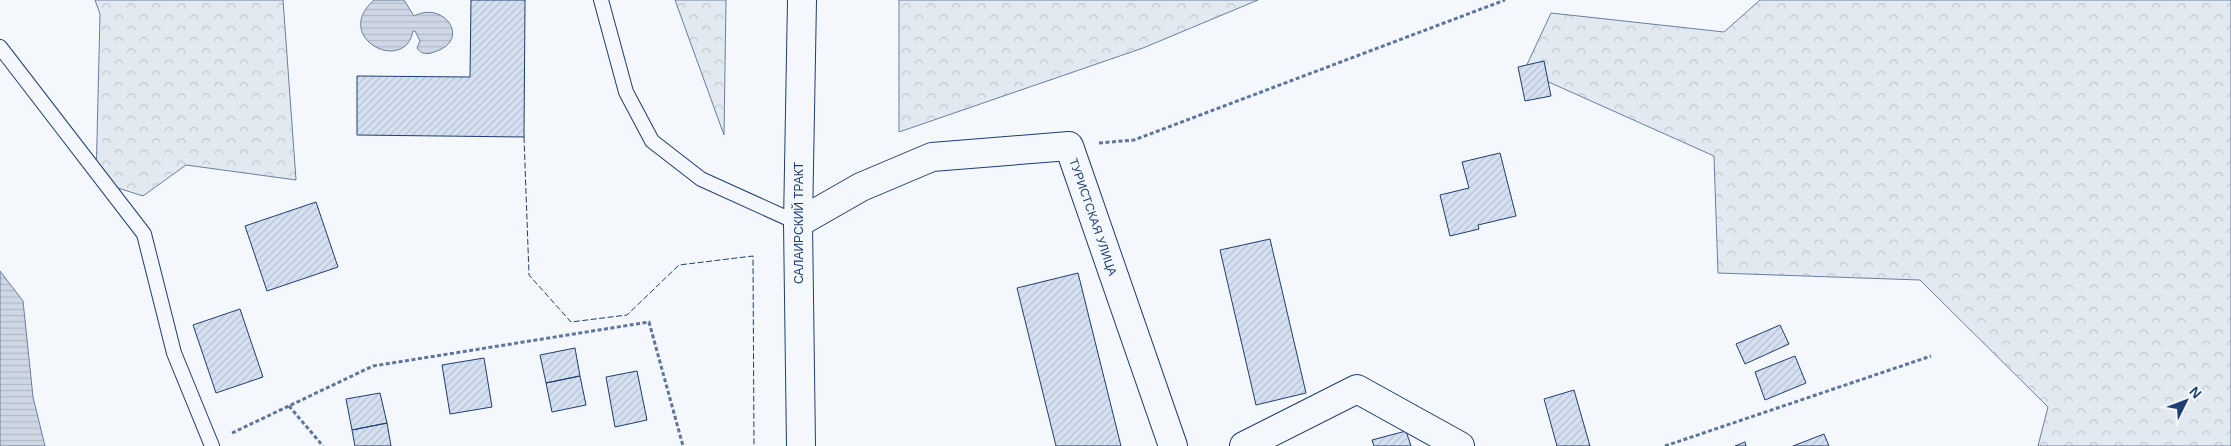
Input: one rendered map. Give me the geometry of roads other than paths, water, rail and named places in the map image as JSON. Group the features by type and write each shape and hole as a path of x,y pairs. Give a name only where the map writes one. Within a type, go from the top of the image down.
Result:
{"street":[{"name":"САЛАИРСКИЙ ТРАКТ","path":"801,446 798,223 802,0"},
{"name":"ТУРИСТСКАЯ УЛИЦА","path":"798,223 861,187 932,158 1069,146 1172,446"},
{"path":"1244,446 1357,389 1460,446"}],"lane":[{"path":"601,0 626,92 652,141 701,179 798,223"},
{"path":"0,47 144,234 174,353 212,444"}]}
